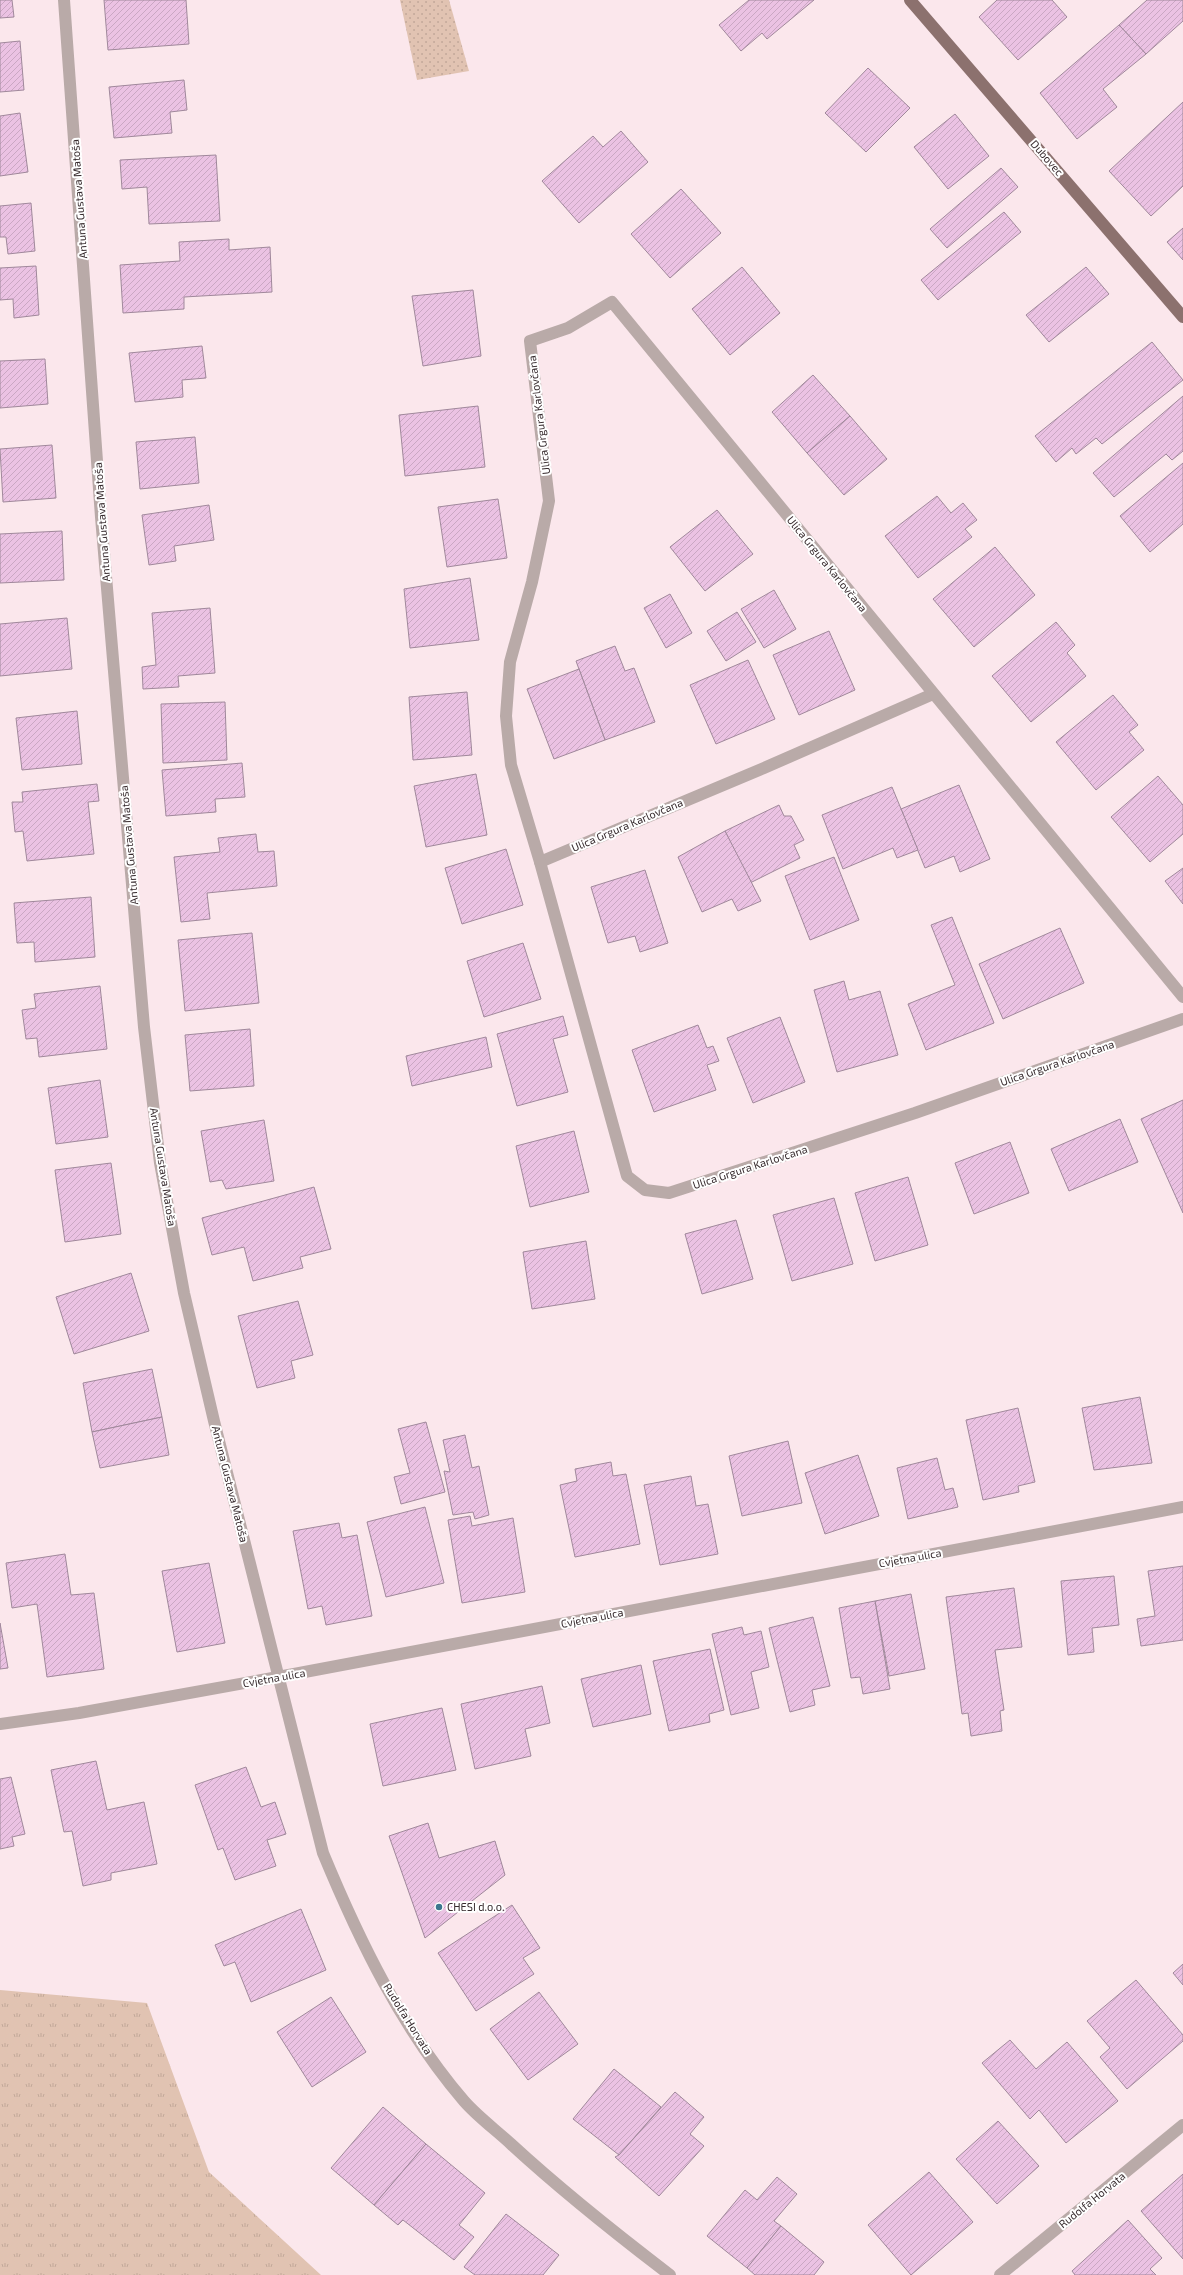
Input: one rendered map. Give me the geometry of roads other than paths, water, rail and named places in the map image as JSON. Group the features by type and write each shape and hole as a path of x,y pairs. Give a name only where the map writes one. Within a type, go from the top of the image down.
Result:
{"main road":[{"name":"Dubovec","path":"910,0 1183,317"}],"street":[{"name":"Antuna Gustava Matoša","path":"64,0 102,525 144,1027 160,1163 186,1301 278,1677"},
{"name":"Ulica Grgura Karlovčana","path":"1183,997 612,302 568,328 530,341 548,501 532,582 510,662 506,716 511,765 540,862 627,1176 644,1190 669,1193 915,1114 1183,1019"},
{"name":"Ulica Grgura Karlovčana","path":"540,862 764,768 933,694"},
{"name":"Cvjetna ulica","path":"0,1724 78,1713 278,1677 1183,1507"},
{"name":"Rudolfa Horvata","path":"278,1677 322,1853 350,1918 420,2043 465,2102 552,2182 670,2275"},
{"name":"Rudolfa Horvata","path":"1000,2275 1183,2125"}],"place":[{"name":"CHESI d.o.o.","path":"439,1907"}]}
